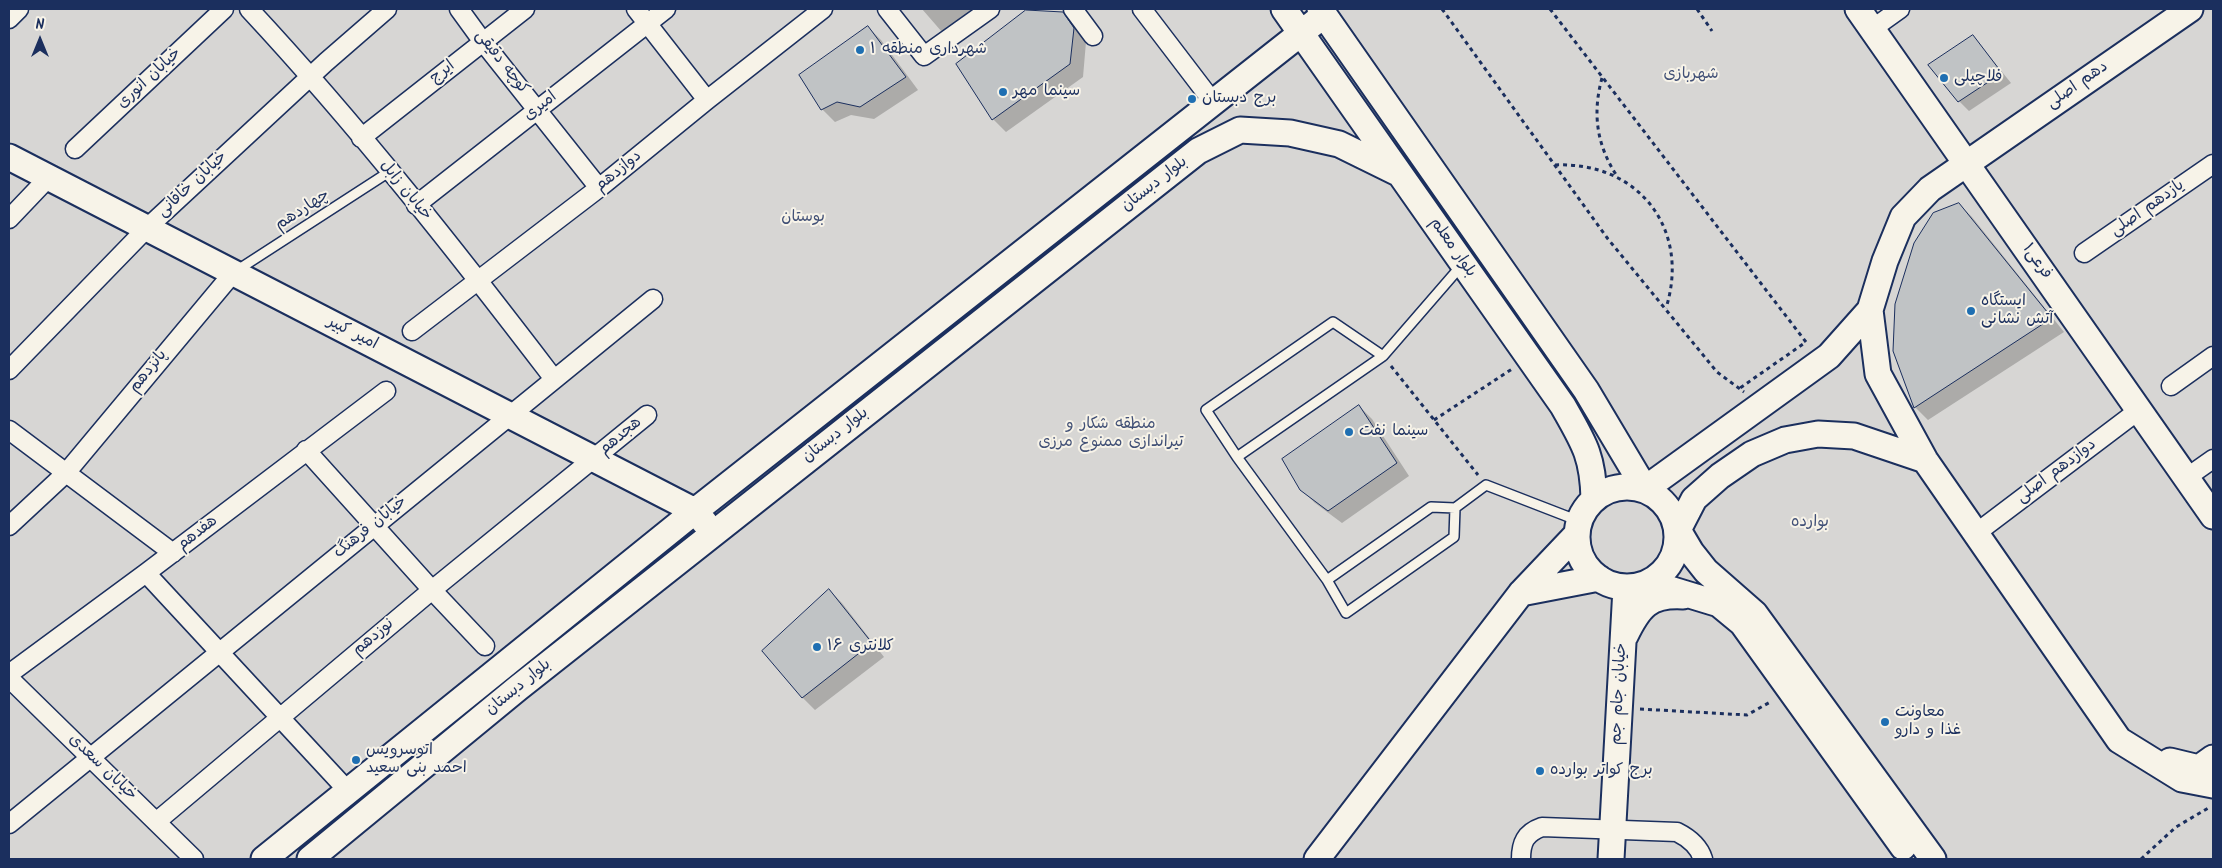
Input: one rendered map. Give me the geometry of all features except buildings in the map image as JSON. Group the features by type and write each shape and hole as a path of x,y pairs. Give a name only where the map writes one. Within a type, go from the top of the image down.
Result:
{"main road":[{"name":"بلوار معلم","path":"1284,9 1563,406 1587,448 1594,473 1594,499"},
{"name":"فرعی۱","path":"1858,9 2213,516"},
{"name":"دهم اصلی","path":"1870,310 1885,261 1903,217 1930,189 2190,9"},
{"name":"بلوار دبستان","path":"264,859 695,511 1301,32 1322,12"},
{"name":"بلوار معلم","path":"1322,12 1586,390 1646,488"},
{"name":"بلوار دبستان","path":"310,859 518,688 1198,151 1240,130 1290,133 1339,144 1400,174"},
{"name":"امیر کبیر","path":"9,157 695,511"},
{"path":"1646,488 1829,356 1870,310"},
{"path":"1870,310 1878,374 1925,460 2119,740 2182,779 2213,785"},
{"path":"1578,528 1579,552 1587,567 1599,578 1626,588 1650,582 1669,565 1676,551 1678,530 1694,500 1720,476 1752,454 1785,440 1818,434 1854,436 1925,460"},
{"path":"1318,859 1521,593 1578,528 1585,509 1594,499 1609,490 1626,486 1646,488 1659,497 1676,522 1678,530 1691,552 1706,571 1755,614 1933,859"},
{"path":"695,511 713,533"},
{"path":"1521,593 1599,578"},
{"path":"1650,582 1719,604 1742,623 1912,859"},
{"name":"خیابان جام جم","path":"1611,859 1626,588"},
{"path":"1623,640 1636,613 1647,602 1665,596 1700,598"},
{"path":"2146,756 2199,768 2213,758"}],"street":[{"path":"9,19 19,9"},
{"name":"خیابان انوری","path":"76,149 224,9"},
{"name":"خیابان زابل","path":"249,9 311,76 478,280 554,379"},
{"name":"خیابان خاقانی","path":"9,370 147,228 311,76 387,9"},
{"name":"کوچه دقیقی","path":"459,9 599,188"},
{"name":"ایرج","path":"362,138 525,9"},
{"path":"636,9 707,100"},
{"name":"امیری","path":"416,205 666,9"},
{"name":"دوازدهم","path":"412,331 599,188 823,9"},
{"path":"887,9 924,56 990,9"},
{"path":"1073,9 1093,36"},
{"path":"1142,9 1213,102"},
{"path":"1872,29 1900,9"},
{"name":"یازدهم اصلی","path":"2084,253 2213,164"},
{"path":"9,219 49,177"},
{"name":"پانزدهم","path":"9,526 66,473 232,273"},
{"name":"خیابان فرهنگ","path":"9,824 653,299"},
{"path":"2171,386 2213,356"},
{"name":"هفدهم","path":"9,676 146,574 386,390"},
{"name":"دوازدهم اصلی","path":"1975,534 2139,410"},
{"name":"هجدهم","path":"594,459 648,414"},
{"path":"9,430 173,553"},
{"path":"306,450 373,526 485,646"},
{"name":"نوزدهم","path":"156,822 432,590 594,459"},
{"path":"2186,478 2213,459"},
{"path":"146,574 349,792"},
{"name":"خیابان سعدی","path":"9,676 194,859"},
{"path":"1521,859 1523,841 1534,830 1542,827 1677,832 1688,838 1696,846 1703,859"}],"lane":[{"name":"چهاردهم","path":"232,273 389,172"},
{"path":"1237,457 1383,356 1463,264"},
{"path":"1383,356 1333,322 1206,410 1237,457 1327,580 1346,613 1454,537 1455,508"},
{"path":"1327,580 1432,507 1455,508 1486,485 1578,528"}],"path":[{"path":"1442,9 1608,239 1718,372 1761,405"},
{"path":"1550,9 1806,342 1740,388"},
{"path":"1697,9 1712,31"},
{"path":"1602,78 1598,93 1596,123 1603,151 1618,177"},
{"path":"1555,165 1587,166 1618,177 1644,196 1654,208 1668,235 1672,250 1673,280 1666,309"},
{"path":"1383,356 1486,485"},
{"path":"1434,420 1529,357"},
{"path":"1619,708 1747,715 1791,691"},
{"path":"2141,859 2176,827 2213,804"}],"green space":[{"name":"منطقه شکار و تیراندازی ممنوع مرزی","path":"9,9 2213,9 2213,859 9,859"}],"place":[{"name":"شهرداری منطقه ۱","path":"860,50"},
{"name":"فلاچیلی","path":"1944,78"},
{"name":"سینما مهر","path":"1003,92"},
{"name":"برج دبستان","path":"1192,99"},
{"name":"ایستگاه آتش نشانی","path":"1971,311"},
{"name":"سینما نفت","path":"1349,432"},
{"name":"کلانتری ۱۶","path":"817,647"},
{"name":"معاونت غذا و دارو","path":"1885,722"},
{"name":"اتوسرویس احمد بنی سعید","path":"356,760"},
{"name":"برج کواتر بوارده","path":"1540,771"}],"park label":[{"name":"شهربازی","path":"1691,75"},
{"name":"بوستان","path":"803,218"},
{"name":"بوارده","path":"1810,523"}]}
